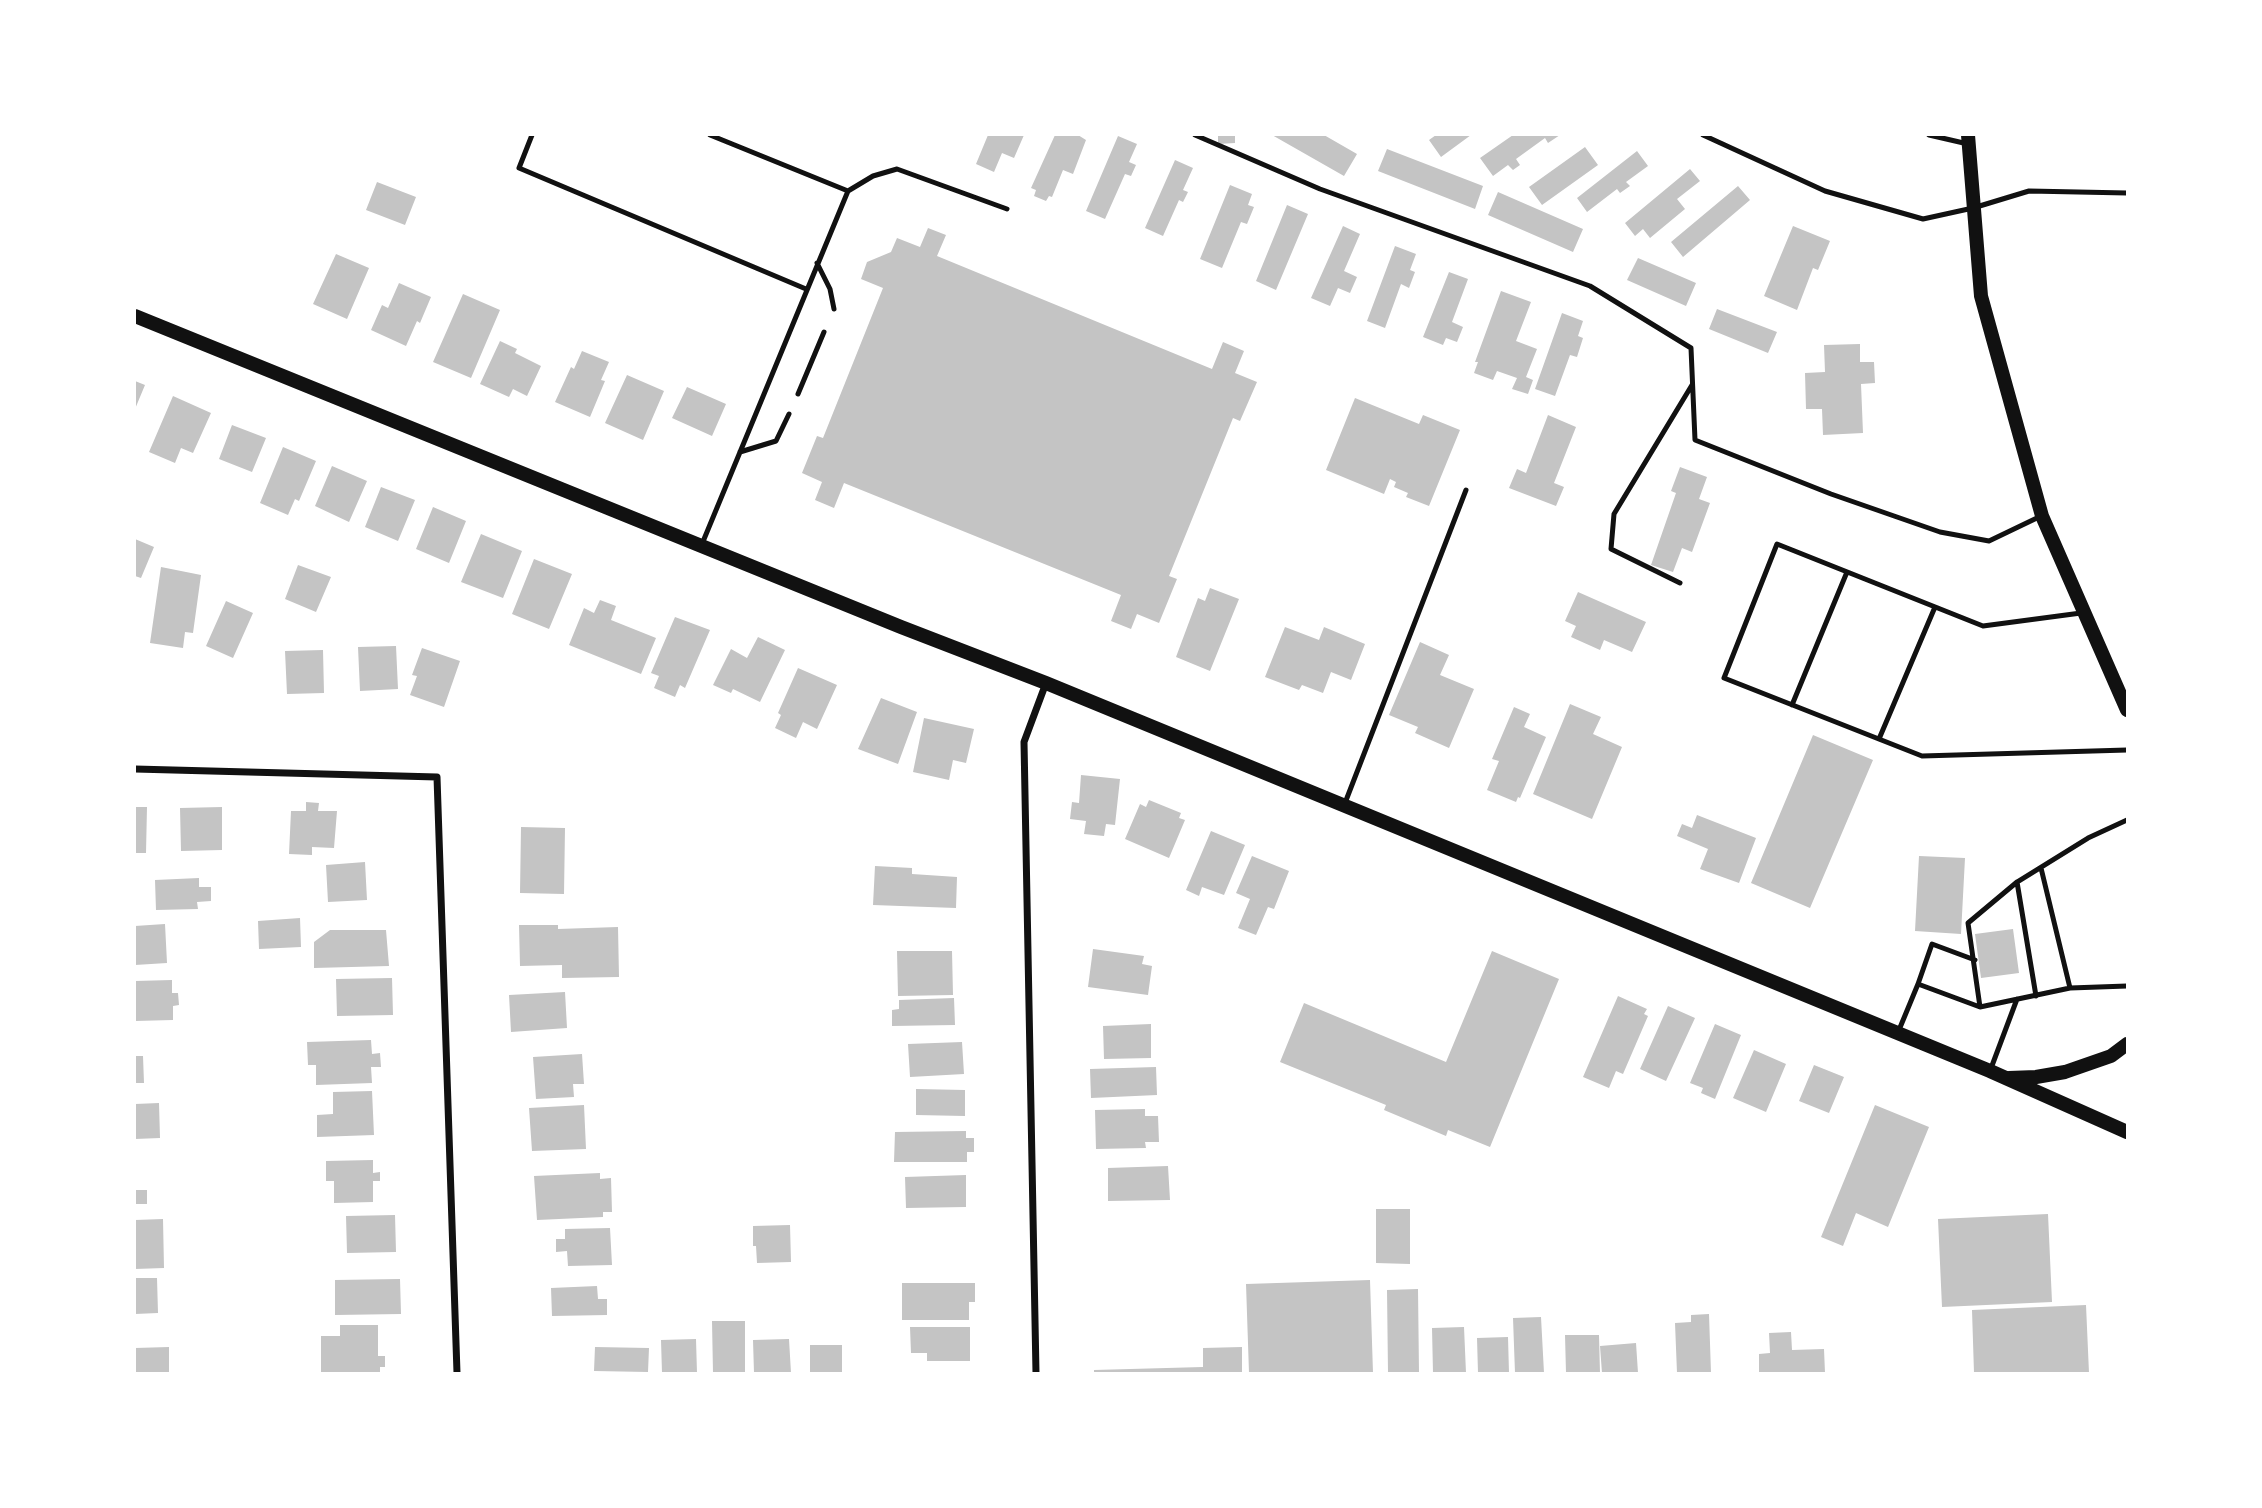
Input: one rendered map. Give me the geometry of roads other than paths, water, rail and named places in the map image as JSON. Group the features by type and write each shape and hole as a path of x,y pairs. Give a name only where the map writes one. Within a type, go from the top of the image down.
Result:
{"main road":[{"path":"1968,139 1981,296 2042,516 2127,710"},
{"path":"135,316 1046,683 2007,1078 2127,1132"},
{"path":"2007,1078 2065,1072 2111,1056 2127,1044"}],"street":[{"path":"1036,1373 1024,742 1046,683"},
{"path":"135,769 437,777 457,1373"}],"lane":[{"path":"532,135 519,168 806,289"},
{"path":"710,135 848,191"},
{"path":"1195,135 1320,189 1590,286 1691,348 1695,440 1831,494 1940,532 1989,541 2042,516"},
{"path":"1703,135 1825,191 1923,219 1973,208 2029,191 2127,193"},
{"path":"1929,135 1968,139"},
{"path":"701,546 848,191 873,176 897,169 1007,209"},
{"path":"817,263 830,289 834,309"},
{"path":"798,394 824,332"},
{"path":"1680,583 1611,549 1614,514 1692,383"},
{"path":"740,452 776,441 789,414"},
{"path":"1344,806 1466,490"},
{"path":"2084,612 1983,625 1777,544 1724,678 1922,757 2127,750"},
{"path":"1792,705 1847,572"},
{"path":"1879,740 1935,607"},
{"path":"1980,1007 1968,923 2017,882 2088,838 2127,820"},
{"path":"2041,868 2070,988"},
{"path":"2017,882 2036,996"},
{"path":"1898,1033 1933,944 1975,960"},
{"path":"1918,984 1980,1007 2070,988 2127,986"},
{"path":"1990,1071 2017,999"}]}
